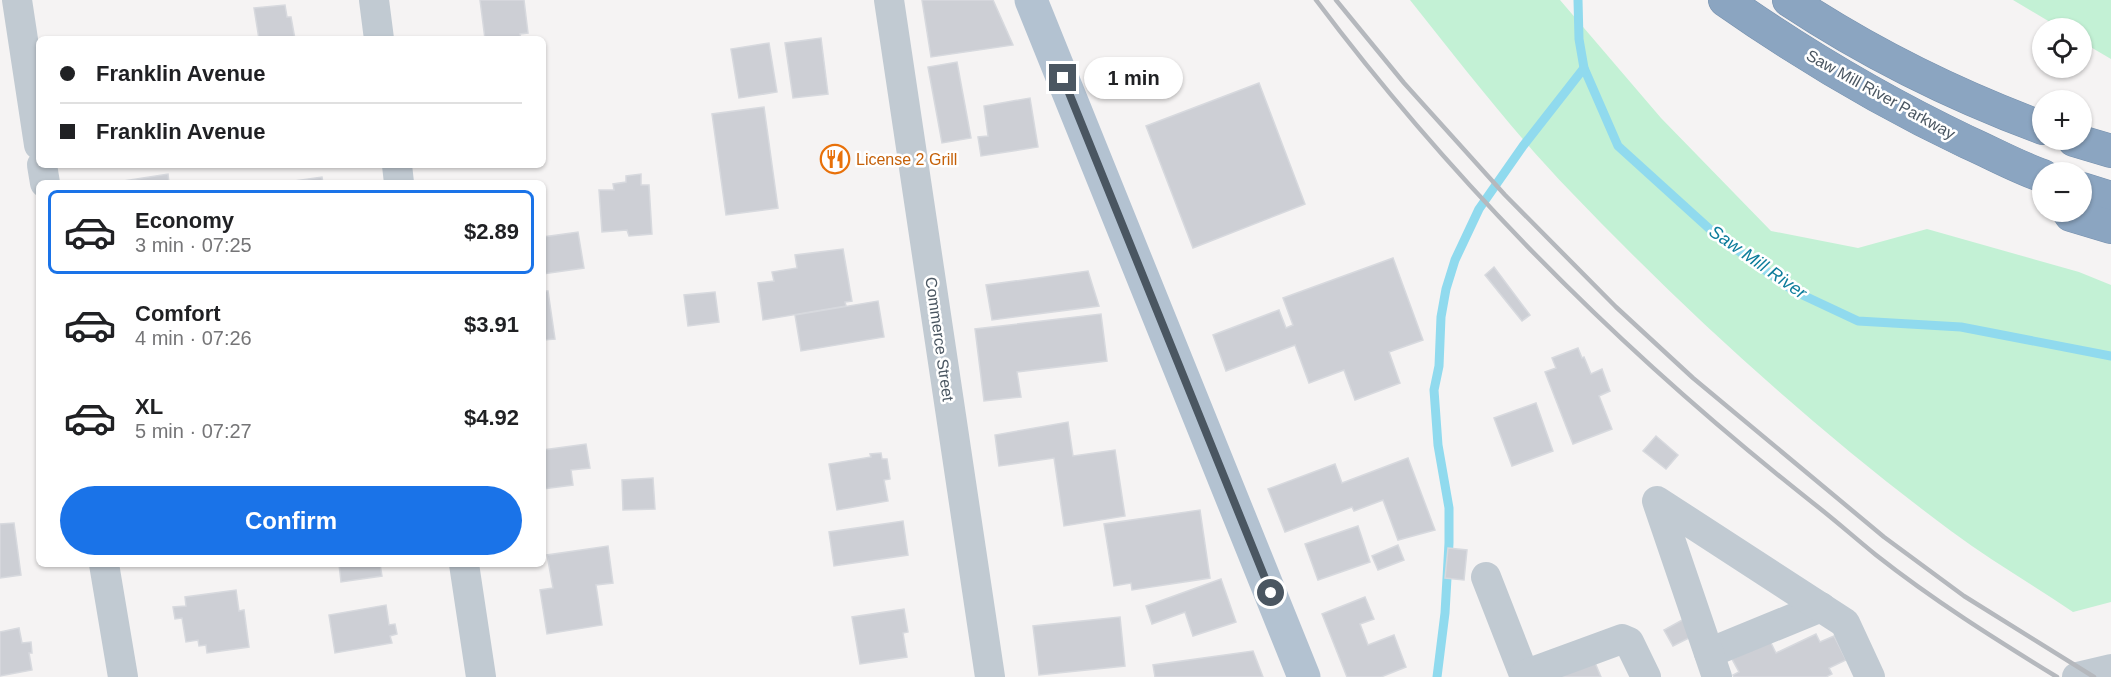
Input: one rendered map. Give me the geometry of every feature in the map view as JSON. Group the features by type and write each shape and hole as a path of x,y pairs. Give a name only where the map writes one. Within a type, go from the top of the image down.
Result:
{"highway":[{"name":"Saw Mill River Parkway","path":"1725,0 1875,95 1925,122 2032,173"},
{"name":"Saw Mill River Parkway","path":"1789,0 1915,74 2032,124"},
{"path":"2092,145 2111,151"},
{"path":"2092,192 2111,198"},
{"path":"2092,221 2111,227"}],"main road":[{"path":"1031,0 1304,677"}],"street":[{"path":"17,0 36,125"},
{"path":"374,0 379,36"},
{"name":"Commerce Street","path":"889,0 990,677"},
{"path":"1821,607 1713,665 1657,501 1821,607 1845,623 1870,677"},
{"path":"105,567 123,677"},
{"path":"464,567 481,677"},
{"path":"1486,577 1524,676 1619,639 1625,639 1632,646 1646,677"},
{"path":"2077,677 2111,669"}],"green space":[{"path":"1410,0 1560,0 1661,118 1771,231 1858,248 1927,229 2079,272 2111,285 2111,602 2073,612 1951,531 1802,412 1707,326 1571,192 1508,122"},
{"path":"2013,0 2111,0 2111,59 2092,48 2092,18 2043,18"}],"building":[{"path":"480,0 524,0 528,33 520,34 520,36 485,36"},
{"path":"922,0 993,0 1013,45 931,57"},
{"path":"285,5 287,17 291,17 294,36 259,36 254,8"},
{"path":"821,38 828,94 793,98 785,43"},
{"path":"769,43 777,92 739,98 731,49"},
{"path":"957,62 971,138 942,143 928,67"},
{"path":"1259,83 1305,204 1193,248 1146,126"},
{"path":"1030,98 1038,147 981,156 978,137 988,136 984,106"},
{"path":"764,107 778,208 726,215 712,114"},
{"path":"168,174 169,180 130,180"},
{"path":"641,174 641,185 649,185 652,234 629,236 627,230 602,232 599,190 614,190 613,184 626,182 626,176"},
{"path":"322,177 322,180 301,180"},
{"path":"578,232 584,268 546,274 546,237"},
{"path":"843,249 852,301 845,302 846,306 763,320 758,283 774,281 772,272 797,268 795,255"},
{"path":"1393,258 1423,340 1389,352 1400,383 1355,400 1344,370 1309,383 1295,345 1226,371 1213,335 1279,310 1286,328 1293,325 1283,298"},
{"path":"1494,267 1530,315 1522,321 1485,275"},
{"path":"1088,271 1099,306 992,320 986,285"},
{"path":"546,291 548,291 555,339 546,340"},
{"path":"715,292 719,322 688,326 684,295"},
{"path":"878,301 884,337 801,351 795,315"},
{"path":"1101,314 1107,361 1017,372 1021,397 984,401 975,329"},
{"path":"1578,348 1591,374 1602,369 1610,391 1599,396 1612,429 1573,444 1545,372 1556,368 1552,358"},
{"path":"1536,403 1553,451 1512,466 1494,418"},
{"path":"1068,422 1073,456 1115,450 1125,516 1064,526 1054,458 999,466 995,435"},
{"path":"1656,436 1678,455 1666,469 1643,451"},
{"path":"586,444 590,468 571,470 573,485 546,489 546,450"},
{"path":"881,453 882,459 887,459 890,479 884,480 888,501 837,510 829,464 871,457 870,454"},
{"path":"1408,458 1435,530 1398,540 1383,500 1354,511 1352,507 1285,532 1268,489 1335,464 1342,483"},
{"path":"653,478 655,509 623,510 622,480"},
{"path":"1200,510 1210,578 1132,590 1131,583 1114,586 1104,524"},
{"path":"903,521 908,555 834,566 829,532"},
{"path":"14,523 21,575 0,578 0,524"},
{"path":"1358,526 1370,562 1318,580 1305,544"},
{"path":"1398,545 1404,560 1378,570 1372,556"},
{"path":"608,546 613,583 596,585 602,625 547,634 540,590 553,588 547,555"},
{"path":"1448,548 1467,550 1464,580 1445,578"},
{"path":"339,567 380,567 382,576 341,582"},
{"path":"1221,579 1236,622 1193,636 1185,612 1152,624 1146,606"},
{"path":"236,590 239,611 244,610 249,647 207,653 206,645 199,646 198,640 186,642 182,618 175,619 173,607 186,606 185,597"},
{"path":"1365,597 1374,619 1360,624 1368,645 1394,635 1406,667 1381,677 1347,677 1322,614"},
{"path":"386,605 389,625 395,624 397,634 390,636 392,643 335,653 329,615"},
{"path":"904,609 908,632 903,633 907,657 860,664 852,617"},
{"path":"1120,617 1125,666 1039,675 1033,626"},
{"path":"1684,619 1693,636 1673,646 1664,630"},
{"path":"19,628 22,643 31,642 32,653 29,653 32,670 0,676 0,632"},
{"path":"1816,634 1820,642 1834,636 1846,660 1829,668 1832,674 1826,677 1734,677 1733,675 1739,672 1732,659 1770,641 1776,653"},
{"path":"1253,651 1263,677 1155,677 1153,665"},
{"path":"1593,658 1601,677 1561,677"}],"waterway":[{"name":"Saw Mill River","path":"1578,0 1579,39 1584,68 1618,146 1714,233 1794,291 1858,321 1961,327 2111,356"},
{"path":"1437,677 1445,613 1449,508 1438,445 1434,390 1439,366 1441,317 1446,289 1455,260 1479,209 1523,146 1584,68"}],"railway":[{"path":"1316,0 1371,70 1487,204 1612,330 1744,447 1876,555 1965,619 2057,677"},
{"path":"1336,0 1404,83 1505,195 1616,307 1693,378 1884,537 1964,596 2094,677"}],"place":[{"name":"License 2 Grill","path":"835,159"}],"route":[{"path":"1063,78 1271,593"}]}
